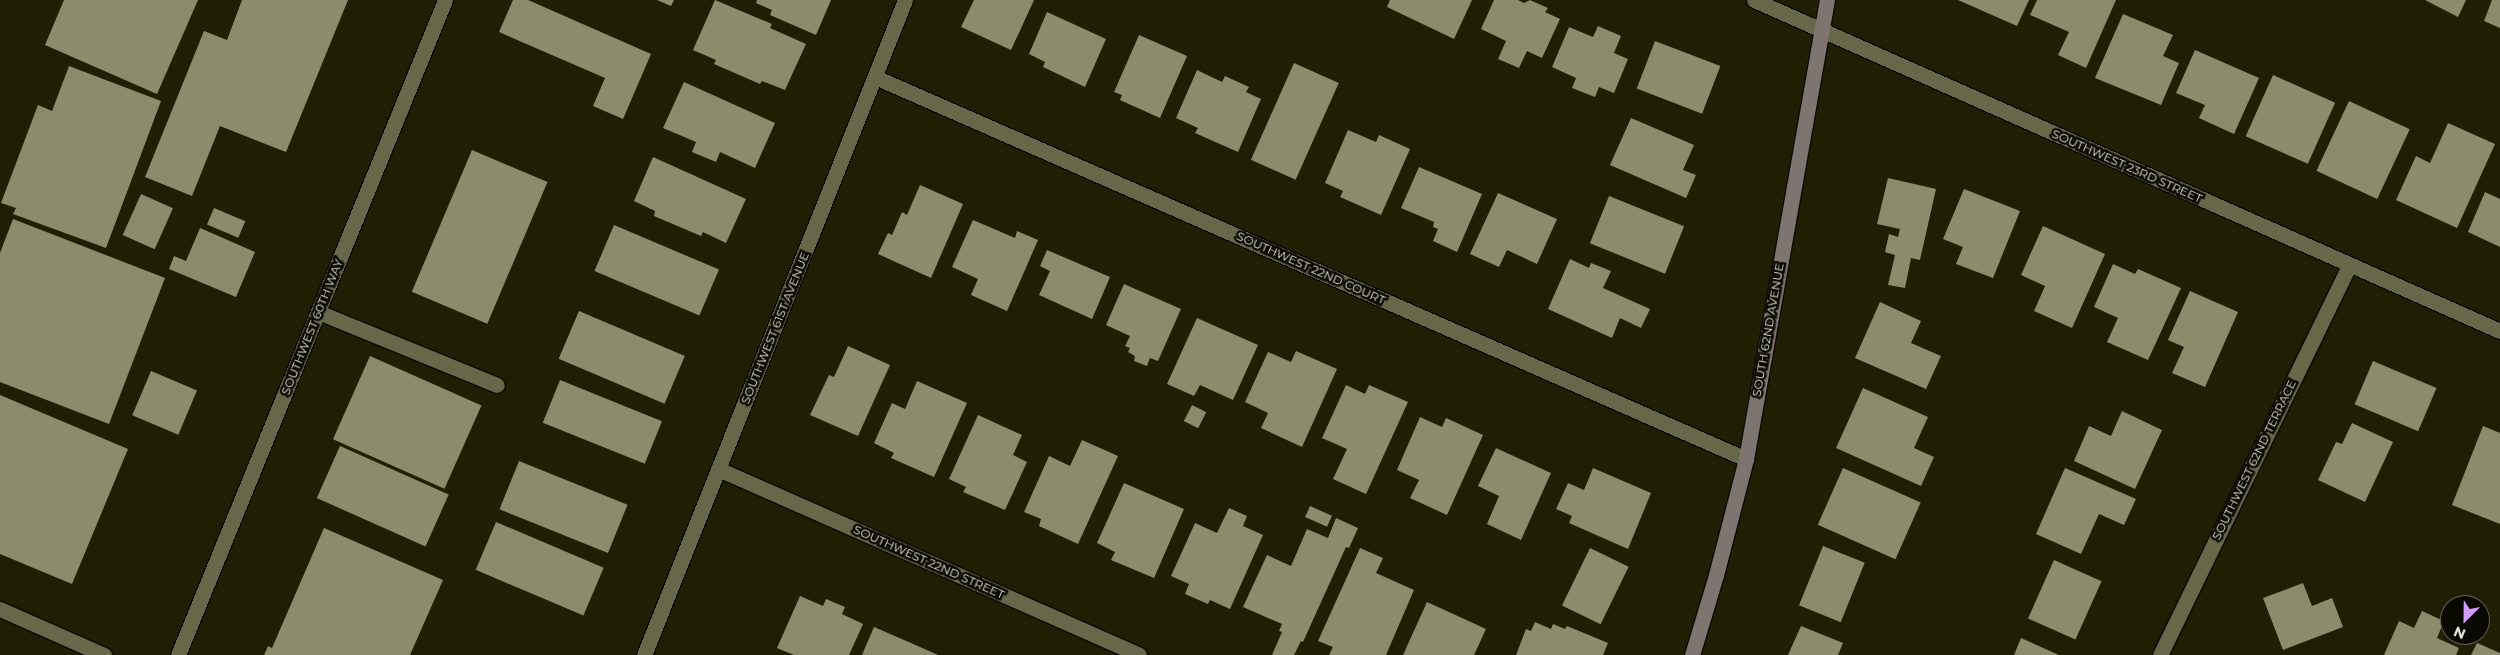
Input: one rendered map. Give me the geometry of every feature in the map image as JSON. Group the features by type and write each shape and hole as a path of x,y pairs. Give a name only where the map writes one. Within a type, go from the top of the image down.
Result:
{"street":[{"name":"SOUTHWEST 60TH WAY","path":"178,655 445,0"},
{"name":"SOUTHWEST 61ST AVENUE","path":"644,655 905,0"},
{"name":"SOUTHWEST 23RD STREET","path":"1754,0 2500,331"},
{"name":"SOUTH 62ND AVENUE","path":"1692,655 1716,575 1746,459 1820,29 1827,0"},
{"name":"SOUTHWEST 22ND COURT","path":"875,77 1746,459"},
{"name":"SOUTHWEST 62ND TERRACE","path":"2165,653 2349,265"},
{"path":"318,312 497,384"},
{"name":"SOUTHWEST 22ND STREET","path":"718,469 1139,655"},
{"path":"0,608 104,655"}],"building":[{"path":"64,0 198,0 157,94 45,45"},
{"path":"242,0 348,0 286,152 220,126 192,196 145,177 204,31 227,40"},
{"path":"513,0 528,0 651,54 623,119 593,106 605,78 499,32"},
{"path":"657,0 674,0 671,6"},
{"path":"715,0 772,24 770,28 806,44 785,90 762,81 760,84 714,64 716,60 693,50"},
{"path":"757,0 831,0 816,35 770,15 772,10 756,3"},
{"path":"974,0 1034,0 1011,50 961,27"},
{"path":"1390,0 1472,0 1454,39 1387,7"},
{"path":"1494,0 1518,0 1524,3 1530,0 1548,8 1545,12 1560,19 1542,58 1527,51 1519,68 1498,59 1506,41 1481,29"},
{"path":"1958,0 2029,0 2017,26"},
{"path":"2037,0 2116,0 2086,68 2058,55 2069,32 2030,15"},
{"path":"2425,0 2466,0 2458,17"},
{"path":"2492,0 2500,0 2500,28 2484,21"},
{"path":"1047,12 1106,39 1085,87 1043,67 1045,62 1029,54"},
{"path":"2123,14 2173,35 2163,56 2179,63 2161,105 2095,78"},
{"path":"1598,26 1621,36 1614,53 1628,59 1614,93 1599,87 1595,97 1572,88 1576,78 1552,67 1569,27 1593,37"},
{"path":"1139,35 1187,56 1160,118 1120,100 1122,95 1114,92"},
{"path":"1655,41 1720,66 1702,114 1637,89"},
{"path":"2195,50 2259,78 2234,134 2199,118 2205,105 2176,93"},
{"path":"1294,63 1339,83 1296,180 1251,160"},
{"path":"69,66 161,101 106,248 13,214 16,208 1,203 38,105 52,111"},
{"path":"1197,70 1222,82 1225,76 1249,87 1246,92 1261,99 1238,152 1195,133 1198,128 1176,118"},
{"path":"2273,75 2335,103 2308,164 2246,136"},
{"path":"684,82 775,123 755,168 720,152 716,162 692,152 696,142 663,128"},
{"path":"2349,101 2410,129 2377,199 2316,171"},
{"path":"1631,118 1694,145 1683,170 1696,175 1686,198 1610,165"},
{"path":"2448,123 2495,144 2457,228 2396,200 2416,156 2430,163"},
{"path":"1348,130 1376,142 1379,135 1410,149 1381,215 1340,197 1343,191 1325,183"},
{"path":"472,150 547,182 487,324 412,292"},
{"path":"653,157 746,199 726,243 703,232 701,236 654,216 655,211 634,201"},
{"path":"1419,167 1482,194 1457,252 1433,241 1438,229 1433,227 1434,222 1401,208"},
{"path":"1888,178 1936,189 1920,260 1911,258 1905,288 1888,285 1895,255 1885,252 1889,234 1898,237 1900,229 1877,224"},
{"path":"920,185 963,204 931,278 878,254 888,233 892,235 902,212 907,215"},
{"path":"1964,189 2020,211 1993,278 1956,264 1963,247 1943,239"},
{"path":"2485,192 2500,199 2500,247 2468,232"},
{"path":"1498,193 1557,219 1537,264 1507,250 1499,267 1470,254"},
{"path":"141,194 173,208 155,249 123,235"},
{"path":"1609,196 1684,226 1665,274 1590,243"},
{"path":"214,208 245,221 238,238 207,225"},
{"path":"13,219 165,278 109,424 0,382 0,253"},
{"path":"973,220 1015,238 1017,231 1038,240 1007,311 971,295 978,279 952,267"},
{"path":"614,225 719,270 699,316 594,271"},
{"path":"2043,226 2105,254 2072,328 2034,311 2045,286 2021,275"},
{"path":"200,228 255,252 236,297 169,269 174,256 186,261"},
{"path":"1047,250 1110,277 1092,319 1039,295 1050,271 1040,266"},
{"path":"1570,259 1589,268 1591,263 1611,271 1603,288 1650,309 1641,328 1620,318 1612,338 1548,309"},
{"path":"2113,264 2135,274 2138,269 2181,288 2148,360 2107,342 2118,318 2094,307"},
{"path":"1124,284 1181,309 1158,361 1150,358 1147,366 1134,361 1135,356 1128,352 1130,348 1125,346 1130,336 1106,325"},
{"path":"2190,291 2238,312 2205,387 2172,373 2184,347 2168,340"},
{"path":"1880,302 1921,321 1911,343 1941,356 1926,389 1855,358"},
{"path":"579,311 685,356 665,404 559,359"},
{"path":"1197,318 1258,345 1233,400 1200,385 1194,396 1167,384"},
{"path":"848,346 890,365 858,436 810,415 829,375 834,377"},
{"path":"1296,351 1337,369 1302,447 1261,428 1268,413 1245,402 1268,352 1291,362"},
{"path":"370,356 481,406 444,489 333,439"},
{"path":"2373,361 2437,388 2418,431 2355,404"},
{"path":"151,371 197,391 178,435 132,415"},
{"path":"560,380 662,421 645,464 543,423"},
{"path":"917,381 967,403 934,477 891,458 894,453 874,443 892,403 905,409"},
{"path":"1346,385 1365,394 1369,385 1408,402 1366,494 1333,479 1347,449 1322,438"},
{"path":"1863,388 1928,417 1914,448 1934,457 1921,486 1836,448"},
{"path":"0,395 128,449 72,584 0,554"},
{"path":"1192,405 1206,412 1198,428 1184,421"},
{"path":"2122,411 2162,430 2135,489 2074,461 2089,426 2111,436"},
{"path":"978,415 1022,435 1013,455 1027,462 1005,510 963,492 966,487 949,479"},
{"path":"1420,417 1442,427 1446,418 1483,435 1447,515 1410,498 1419,480 1397,470"},
{"path":"2352,423 2393,442 2365,502 2318,480 2336,442 2342,444"},
{"path":"2483,426 2500,433 2500,524 2452,505"},
{"path":"1082,440 1118,456 1078,544 1039,526 1041,519 1024,512 1049,456 1070,466"},
{"path":"340,446 449,494 426,546 317,498"},
{"path":"1496,448 1551,473 1521,540 1487,524 1499,496 1478,486"},
{"path":"519,461 627,505 608,553 500,509"},
{"path":"1593,468 1651,493 1628,549 1569,523 1572,516 1556,509 1568,483 1584,490"},
{"path":"1843,468 1921,503 1895,559 1818,525"},
{"path":"2065,468 2136,499 2124,525 2099,514 2081,554 2036,534"},
{"path":"1124,483 1184,509 1154,578 1111,560 1115,552 1097,543"},
{"path":"1310,506 1332,516 1327,527 1305,517"},
{"path":"1229,508 1247,516 1243,526 1263,535 1230,609 1210,600 1208,604 1185,594 1189,584 1171,576 1195,523 1217,533"},
{"path":"1336,518 1358,528 1349,548 1346,547 1303,642 1301,641 1294,655 1272,655 1282,632 1279,631 1282,624 1243,607 1267,555 1291,566 1307,529 1328,538"},
{"path":"496,522 604,568 583,616 476,570"},
{"path":"324,528 443,580 410,655 264,655 268,646 272,648"},
{"path":"1823,546 1865,563 1841,622 1799,605"},
{"path":"1360,548 1383,558 1376,573 1414,590 1386,655 1329,655 1333,647 1318,641"},
{"path":"1590,548 1629,567 1601,624 1562,606"},
{"path":"2054,560 2102,581 2075,640 2028,618"},
{"path":"2303,583 2312,606 2332,598 2343,627 2283,650 2263,598"},
{"path":"800,596 823,606 826,599 845,607 842,614 863,624 849,655 794,655 777,648"},
{"path":"1427,602 1486,629 1474,655 1403,655"},
{"path":"2422,611 2440,619 2440,631 2437,638 2440,639 2440,645 2452,645 2459,648 2456,655 2384,655 2399,621 2414,628"},
{"path":"1535,622 1551,629 1553,624 1565,629 1567,626 1608,643 1603,655 1516,655 1526,629 1531,631"},
{"path":"1801,626 1843,643 1838,655 1788,655"},
{"path":"874,627 911,643 938,655 862,655"},
{"path":"2021,638 2059,655 2014,655"},
{"path":"2476,645 2482,645 2500,653 2500,655 2471,655"}]}
